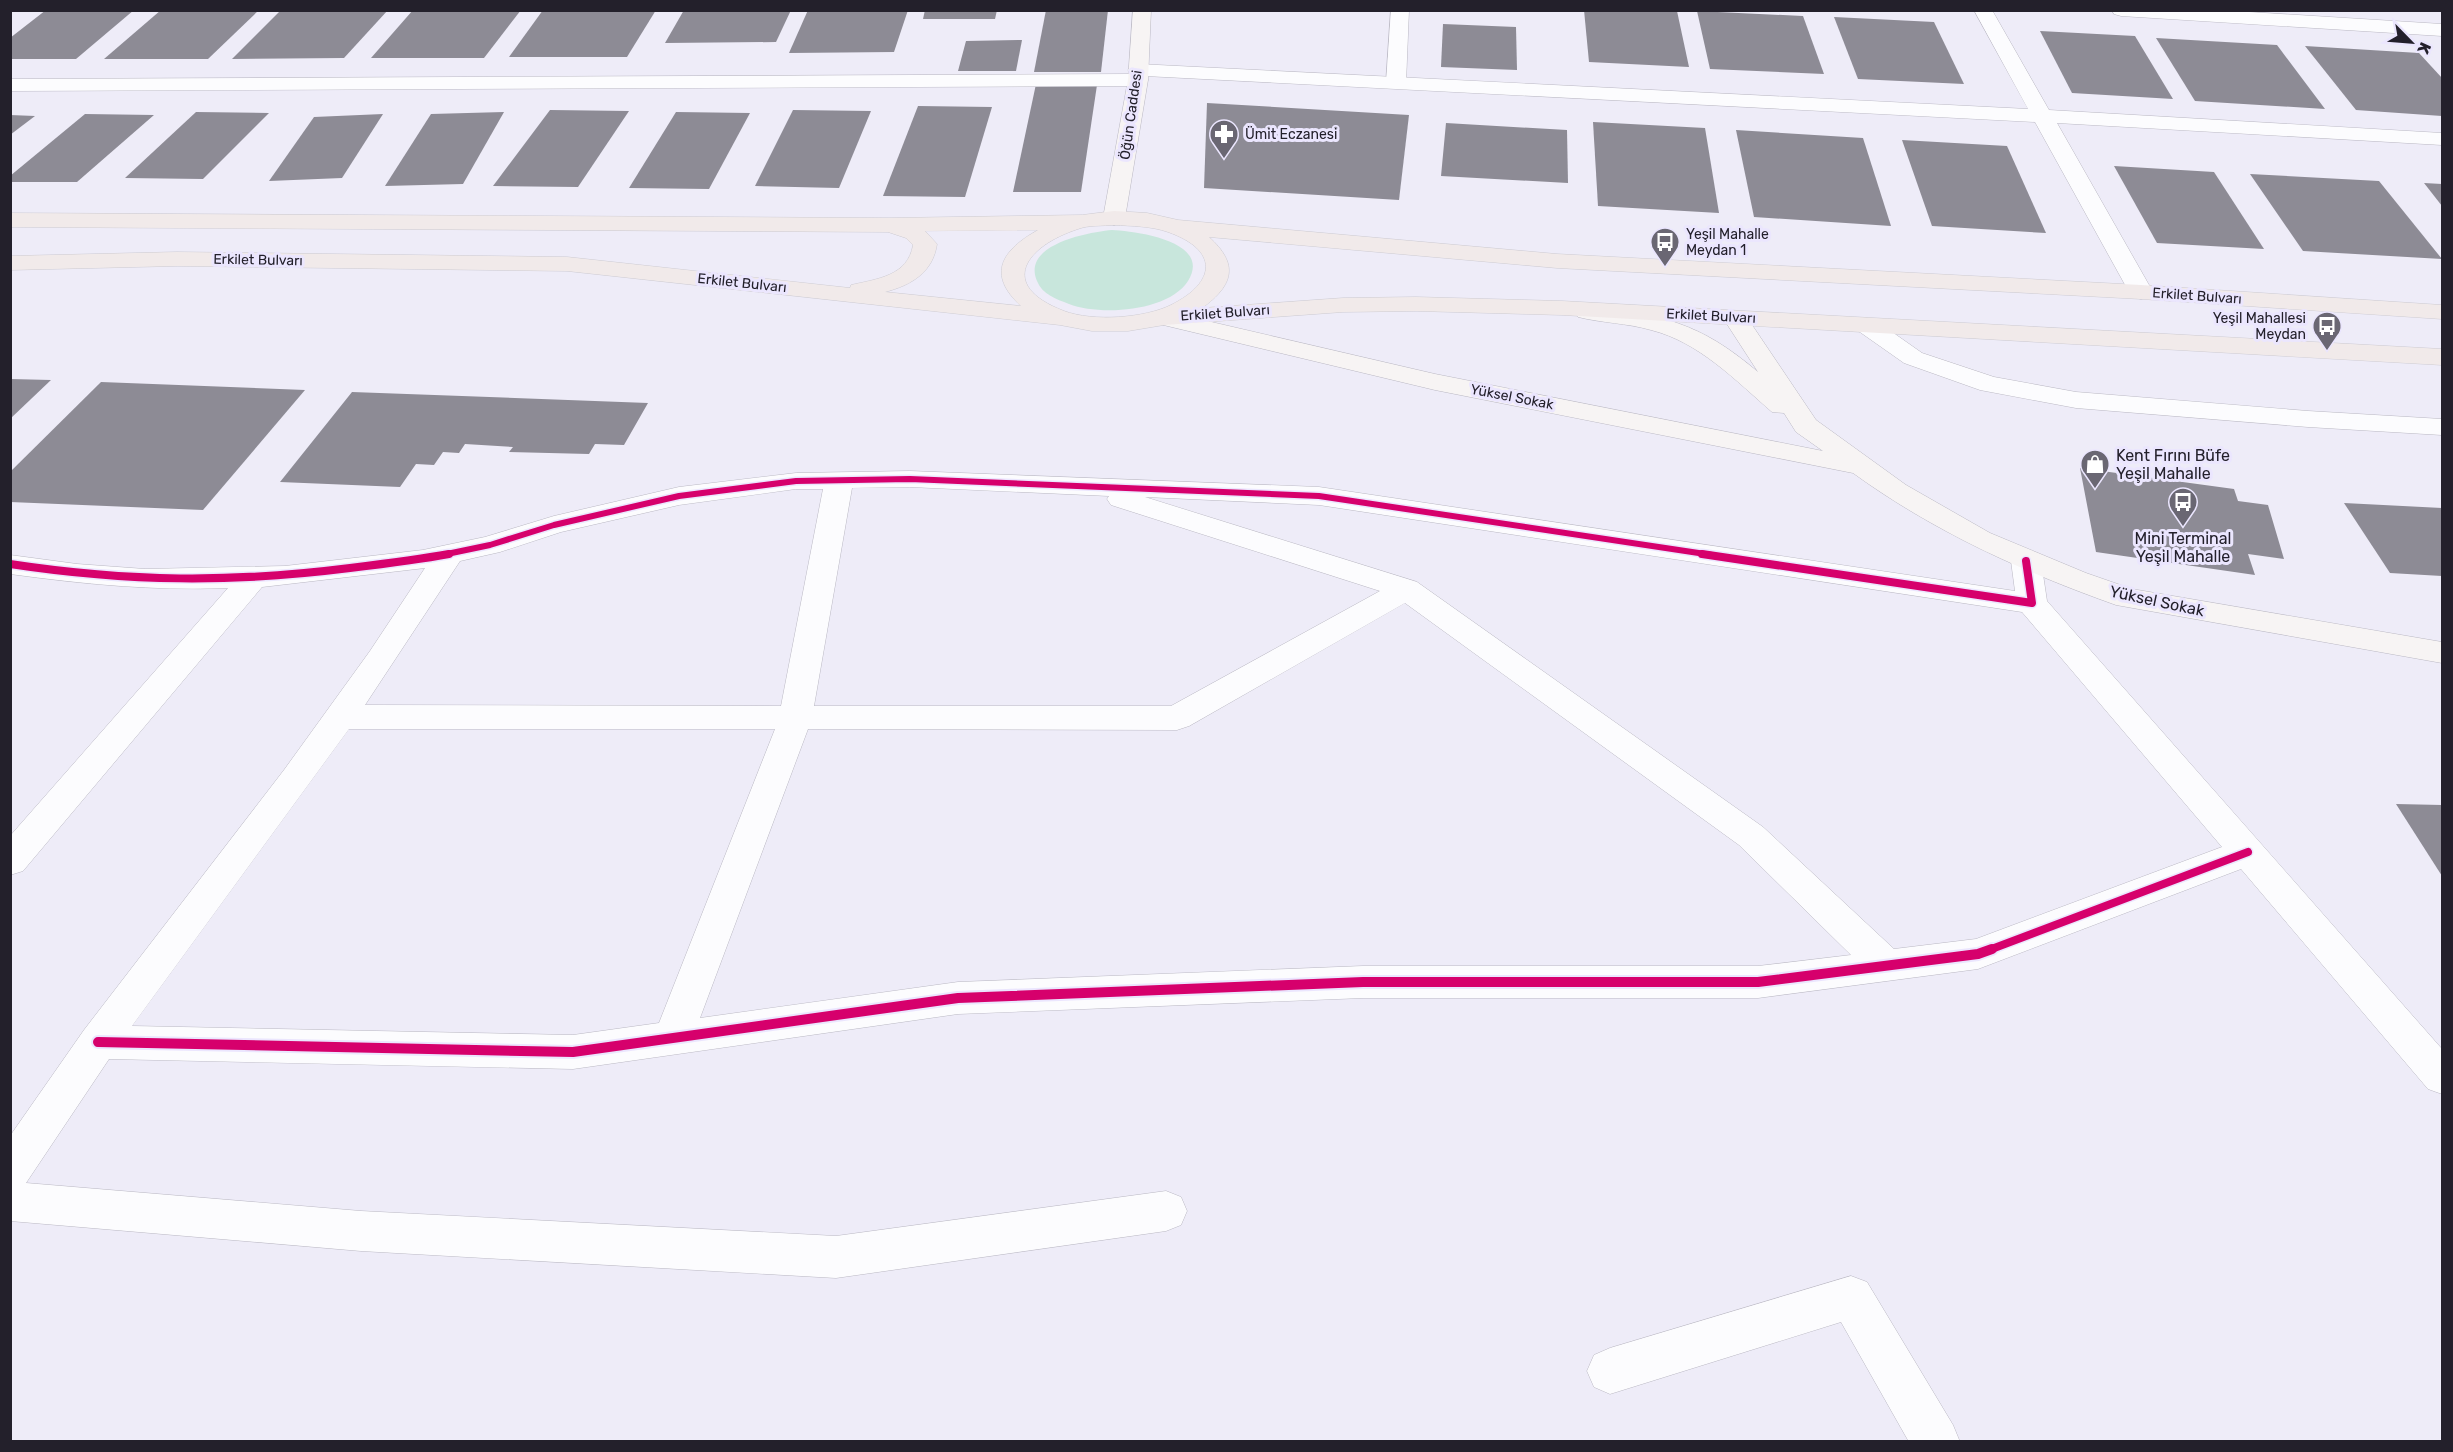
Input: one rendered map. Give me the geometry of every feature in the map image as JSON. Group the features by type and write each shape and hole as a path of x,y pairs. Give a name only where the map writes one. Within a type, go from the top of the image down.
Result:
{"main road":[{"name":"Erkilet Bulvarı","path":"10,220 889,225 1082,222 1114,218 1148,220 1178,227 1557,261 2141,292 2442,312"},
{"path":"1060,318 1034,307 1016,292 1011,275 1015,258 1030,243 1054,230 1082,222"},
{"path":"836,294 884,285 915,270 924,257 925,244 914,233 889,225"},
{"path":"1164,318 1192,306 1212,290 1219,272 1216,255 1209,247 1201,239 1178,227"},
{"name":"Erkilet Bulvarı","path":"10,263 177,259 567,264 1060,318 1092,324 1116,324 1164,318 1343,305 1416,304 1562,308 2442,357"}],"street":[{"name":"Öğün Caddesi","path":"1114,218 1138,75 1142,10"},
{"path":"1396,83 1400,10"},
{"path":"1983,10 2141,292"},
{"path":"2121,10 2442,30"},
{"path":"10,85 1138,75 1396,83 2442,139"},
{"path":"1562,308 1644,321 1680,331 1710,346 1806,426"},
{"name":"Yüksel Sokak","path":"1164,318 1436,382 1862,467"},
{"name":"Yüksel Sokak","path":"1735,318 1806,426 1896,491 1940,517 2026,561 2127,598 2442,653"},
{"path":"1866,325 1913,358 1989,384 2076,400 2442,427"},
{"path":"10,564 77,574 145,579 254,577 353,569 490,545 596,514 679,496 773,484 910,479 1319,496 2032,603"},
{"path":"673,1038 795,719 839,480"},
{"path":"1079,486 1406,589 1751,836 1887,966"},
{"path":"10,1172 98,1042 276,807 449,554"},
{"path":"2026,561 2032,603 2442,1077"},
{"path":"10,861 254,577"},
{"path":"339,717 1177,718 1406,589"},
{"path":"98,1042 573,1052 958,998 1363,982 1758,982 1978,954 2248,852"},
{"path":"10,1201 361,1231 836,1257 1166,1211"},
{"path":"1610,1371 1851,1297 1936,1442"}],"green space":[{"path":"1112,230 1153,236 1181,248 1190,256 1193,267 1188,281 1178,291 1150,305 1115,310 1082,308 1069,304 1054,298 1039,286 1035,268 1039,258 1048,249 1074,237"}],"building":[{"path":"46,10 134,10 76,59 10,59 10,38"},
{"path":"161,10 259,10 208,59 104,59"},
{"path":"281,10 388,10 344,58 232,59"},
{"path":"413,10 521,10 484,58 371,58"},
{"path":"543,10 656,10 627,57 509,57"},
{"path":"684,10 791,10 776,42 665,43"},
{"path":"808,10 908,10 894,52 789,53"},
{"path":"925,10 997,10 995,19 923,19"},
{"path":"1046,10 1108,10 1101,72 1034,72"},
{"path":"1584,10 1677,11 1689,67 1589,62"},
{"path":"1697,11 1803,16 1824,74 1710,69"},
{"path":"1834,17 1934,22 1964,84 1858,79"},
{"path":"1443,24 1516,27 1517,70 1441,67"},
{"path":"2040,31 2135,36 2173,99 2072,93"},
{"path":"2156,38 2277,45 2325,109 2195,101"},
{"path":"1022,40 1016,71 958,71 966,41"},
{"path":"2305,46 2419,53 2442,78 2442,116 2356,110"},
{"path":"1036,84 1097,85 1081,192 1013,192"},
{"path":"1207,103 1409,115 1399,200 1204,188"},
{"path":"918,106 992,107 965,197 883,196"},
{"path":"550,110 629,111 578,187 493,186"},
{"path":"793,110 871,111 839,188 755,186"},
{"path":"196,112 269,113 203,179 125,178"},
{"path":"504,112 463,184 385,186 431,114"},
{"path":"676,112 750,113 709,189 629,188"},
{"path":"85,114 154,115 77,182 10,182 10,176"},
{"path":"383,114 342,178 269,181 314,117"},
{"path":"10,115 35,116 10,135"},
{"path":"1593,122 1705,128 1719,213 1598,206"},
{"path":"1446,123 1567,130 1568,183 1441,176"},
{"path":"1736,130 1863,138 1891,226 1754,217"},
{"path":"1902,140 2007,146 2046,233 1932,226"},
{"path":"2114,166 2214,172 2264,249 2157,243"},
{"path":"2250,174 2379,181 2442,259 2303,251"},
{"path":"2424,183 2442,184 2442,206"},
{"path":"10,379 51,380 10,419"},
{"path":"101,382 305,390 203,510 10,502 10,472"},
{"path":"352,392 648,403 624,445 595,444 589,454 509,452 513,447 465,444 459,453 443,452 434,465 416,464 400,487 280,482"},
{"name":"Mini Terminal Yeşil Mahalle","path":"2080,468 2234,489 2238,501 2268,505 2284,559 2248,554 2255,575 2096,552"},
{"path":"2344,503 2442,508 2442,576 2390,573"},
{"path":"2396,804 2442,805 2442,876"}],"cycle path":[{"path":"10,564 77,574 145,579 285,576 423,559 490,545 554,525 679,496 796,481 910,479 1319,496 2032,603 2026,561"},
{"path":"98,1042 573,1052 958,998 1363,982 1758,982 1978,954 2248,852"}],"place":[{"name":"Ümit Eczanesi","path":"1224,160"},
{"name":"Yeşil Mahalle Meydan 1","path":"1665,268"},
{"name":"Yeşil Mahallesi Meydan","path":"2327,352"},
{"name":"Kent Fırını Büfe Yeşil Mahalle","path":"2095,490"},
{"name":"Mini Terminal Yeşil Mahalle","path":"2183,528"}]}
